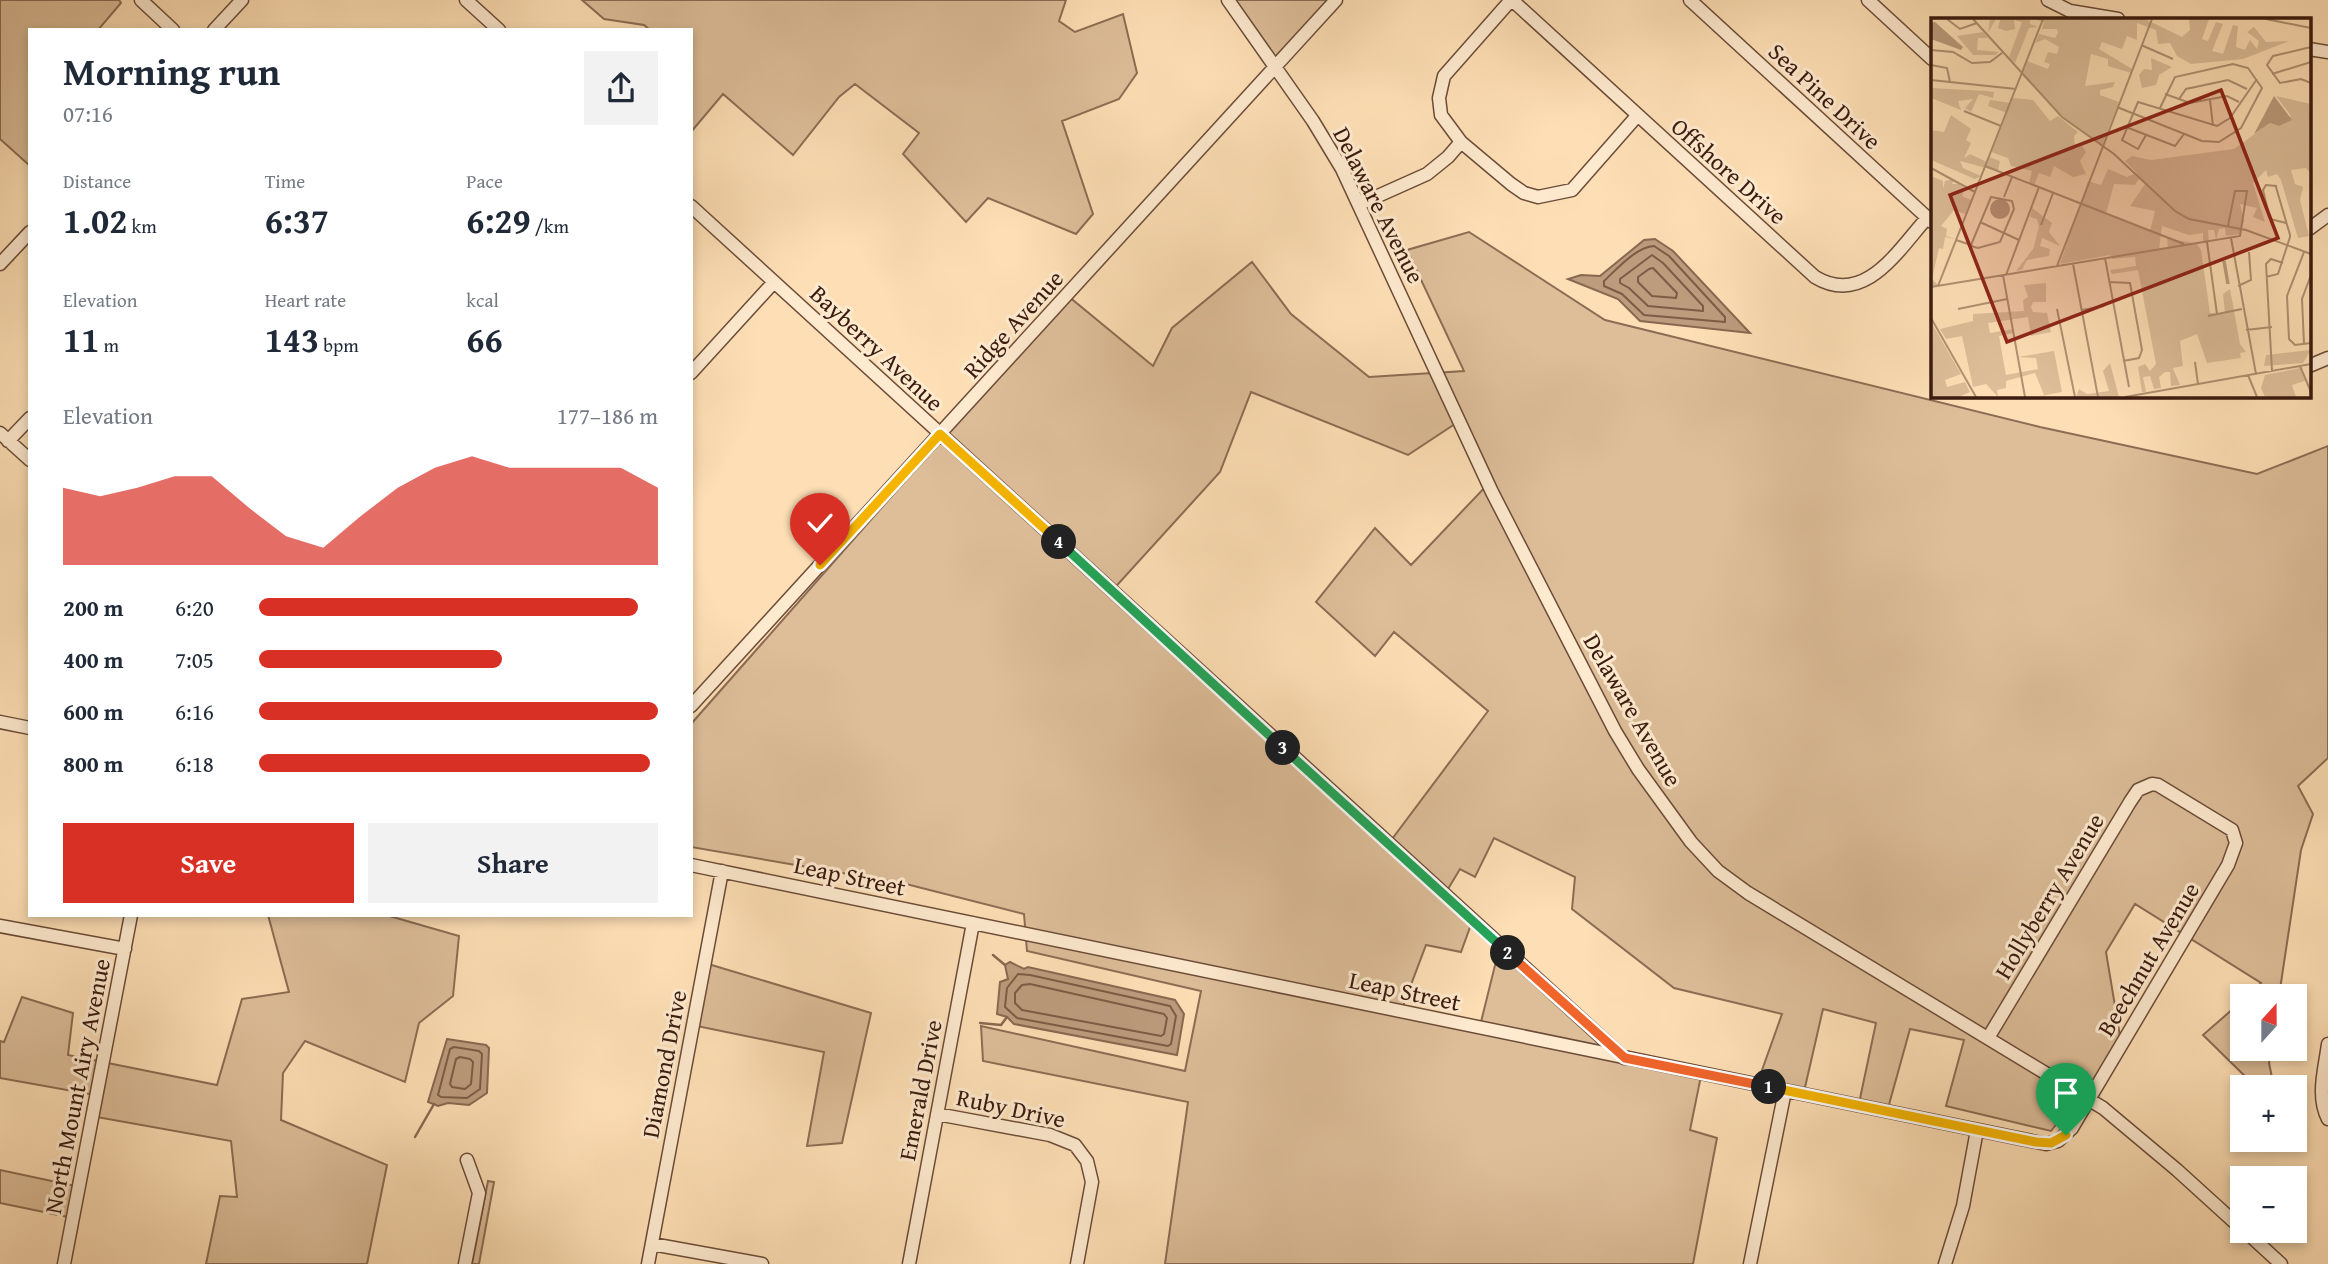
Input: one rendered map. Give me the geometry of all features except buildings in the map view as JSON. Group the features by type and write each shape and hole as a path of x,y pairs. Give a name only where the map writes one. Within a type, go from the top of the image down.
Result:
{"street":[{"path":"141,0 171,28"},
{"path":"216,28 242,0"},
{"path":"466,0 497,28"},
{"name":"Delaware Avenue","path":"1228,0 1329,146 1360,204 1476,458 1567,640 1638,769 1691,842 1733,883 2089,1099 2120,1121 2230,1218"},
{"name":"Ridge Avenue","path":"693,704 1336,0"},
{"path":"1512,0 1444,76 1440,86 1441,116 1461,142 1511,184 1524,193 1538,197 1572,190 1637,116"},
{"name":"Offshore Drive","path":"1512,0 1824,283 1845,287 1870,279 1930,220"},
{"name":"Sea Pine Drive","path":"1690,0 1930,220"},
{"path":"1868,0 1931,57"},
{"path":"2048,0 2070,11 2112,18"},
{"path":"2310,49 2328,52"},
{"path":"1360,204 1427,174 1461,142"},
{"name":"Bayberry Avenue","path":"693,208 1625,1058"},
{"path":"2310,228 2328,215"},
{"path":"0,264 28,234"},
{"path":"693,371 774,282"},
{"path":"2310,366 2328,358"},
{"path":"28,419 4,437 28,458"},
{"path":"0,722 28,728"},
{"name":"Hollyberry Avenue","path":"1988,1038 2138,790 2152,784 2163,788 2216,819 2232,830 2236,838"},
{"name":"Beechnut Avenue","path":"2089,1099 2228,865 2235,849 2236,838"},
{"name":"Leap Street","path":"693,865 2036,1142 2055,1142 2068,1133 2089,1099"},
{"name":"Diamond Drive","path":"648,1264 722,871"},
{"name":"North Mount Airy Avenue","path":"64,1264 131,917"},
{"name":"Emerald Drive","path":"909,1264 973,923"},
{"path":"0,926 125,948"},
{"path":"2328,1044 2321,1096 2328,1119"},
{"path":"1750,1264 1785,1091"},
{"name":"Ruby Drive","path":"937,1114 1050,1135 1075,1145 1087,1161 1092,1177 1077,1264"},
{"path":"1945,1264 1963,1206 1977,1130"},
{"path":"465,1264 479,1193 467,1160"},
{"name":"Delaware Avenue","path":"2258,1243 2281,1264"},
{"path":"652,1244 762,1264"}],"shaded area":[{"path":"0,0 119,0 121,3 100,28 28,28 28,164 0,139"},
{"path":"582,0 1066,0 1059,21 1075,32 1123,14 1137,73 1119,99 1062,121 1093,214 1076,234 988,198 966,222 903,154 919,133 855,84 839,97 793,155 723,94 693,130 693,28 648,28 644,25 604,19"},
{"path":"1229,0 1336,0 1275,67"},
{"path":"1469,232 1605,320 2040,427 2257,474 2328,446 2328,758 2298,786 2313,814 2301,850 2281,984 2260,984 2135,904 2106,952 2121,1042 2087,1098 2074,1102 2051,1131 1946,1106 1964,1040 1910,1029 1887,1112 1858,1108 1876,1023 1823,1009 1803,1096 1756,1087 1782,1014 1674,988 1572,909 1575,877 1494,838 1475,877 1460,869 1442,899 1473,919 1461,952 1426,945 1400,1014 1479,1030 1500,945 1629,1061 1701,1076 1690,1130 1717,1138 1693,1264 1165,1264 1188,1102 983,1061 981,1026 1185,1071 1201,991 1027,951 1024,914 906,884 693,847 693,722 1068,296 1153,366 1172,328 1252,262 1291,314 1369,377 1464,371 1407,250","holes":["1251,392 1408,455 1458,422 1489,483 1411,565 1375,528 1316,602 1375,656 1394,632 1488,711 1386,847 1109,594 1220,472"]},
{"path":"269,917 393,917 459,936 453,996 419,1023 405,1082 305,1041 283,1073 281,1120 387,1165 367,1264 206,1264 220,1196 237,1197 231,1141 91,1116 95,1095 0,1078 0,1041 4,1042 22,997 73,1013 68,1055 217,1085 242,999 289,992"},
{"path":"705,963 871,1013 842,1143 807,1146 824,1052 692,1025"},
{"path":"2230,1011 2230,1061 2269,1061 2272,1075 2244,1075 2203,1035"},
{"path":"0,1170 80,1187 73,1218 0,1203"},
{"path":"488,1181 494,1182 479,1264 472,1264"}],"water":[{"path":"1655,239 1673,251 1750,333 1640,321 1618,299 1568,279 1581,275 1600,276 1644,240"},
{"path":"1010,962 1024,969 1028,967 1175,1000 1184,1014 1177,1055 1014,1024 1007,1017 997,1014 1000,982 1008,979 1005,965"},
{"path":"447,1039 486,1045 489,1048 487,1093 469,1105 448,1103 438,1106 428,1102"}],"waterway":[{"path":"993,955 1005,965"},
{"path":"980,1023 1001,1025 1007,1017"},
{"path":"415,1137 434,1104"}],"route":[{"path":"820,565 940,434 1625,1058 2046,1144 2058,1141 2066,1135"}]}
